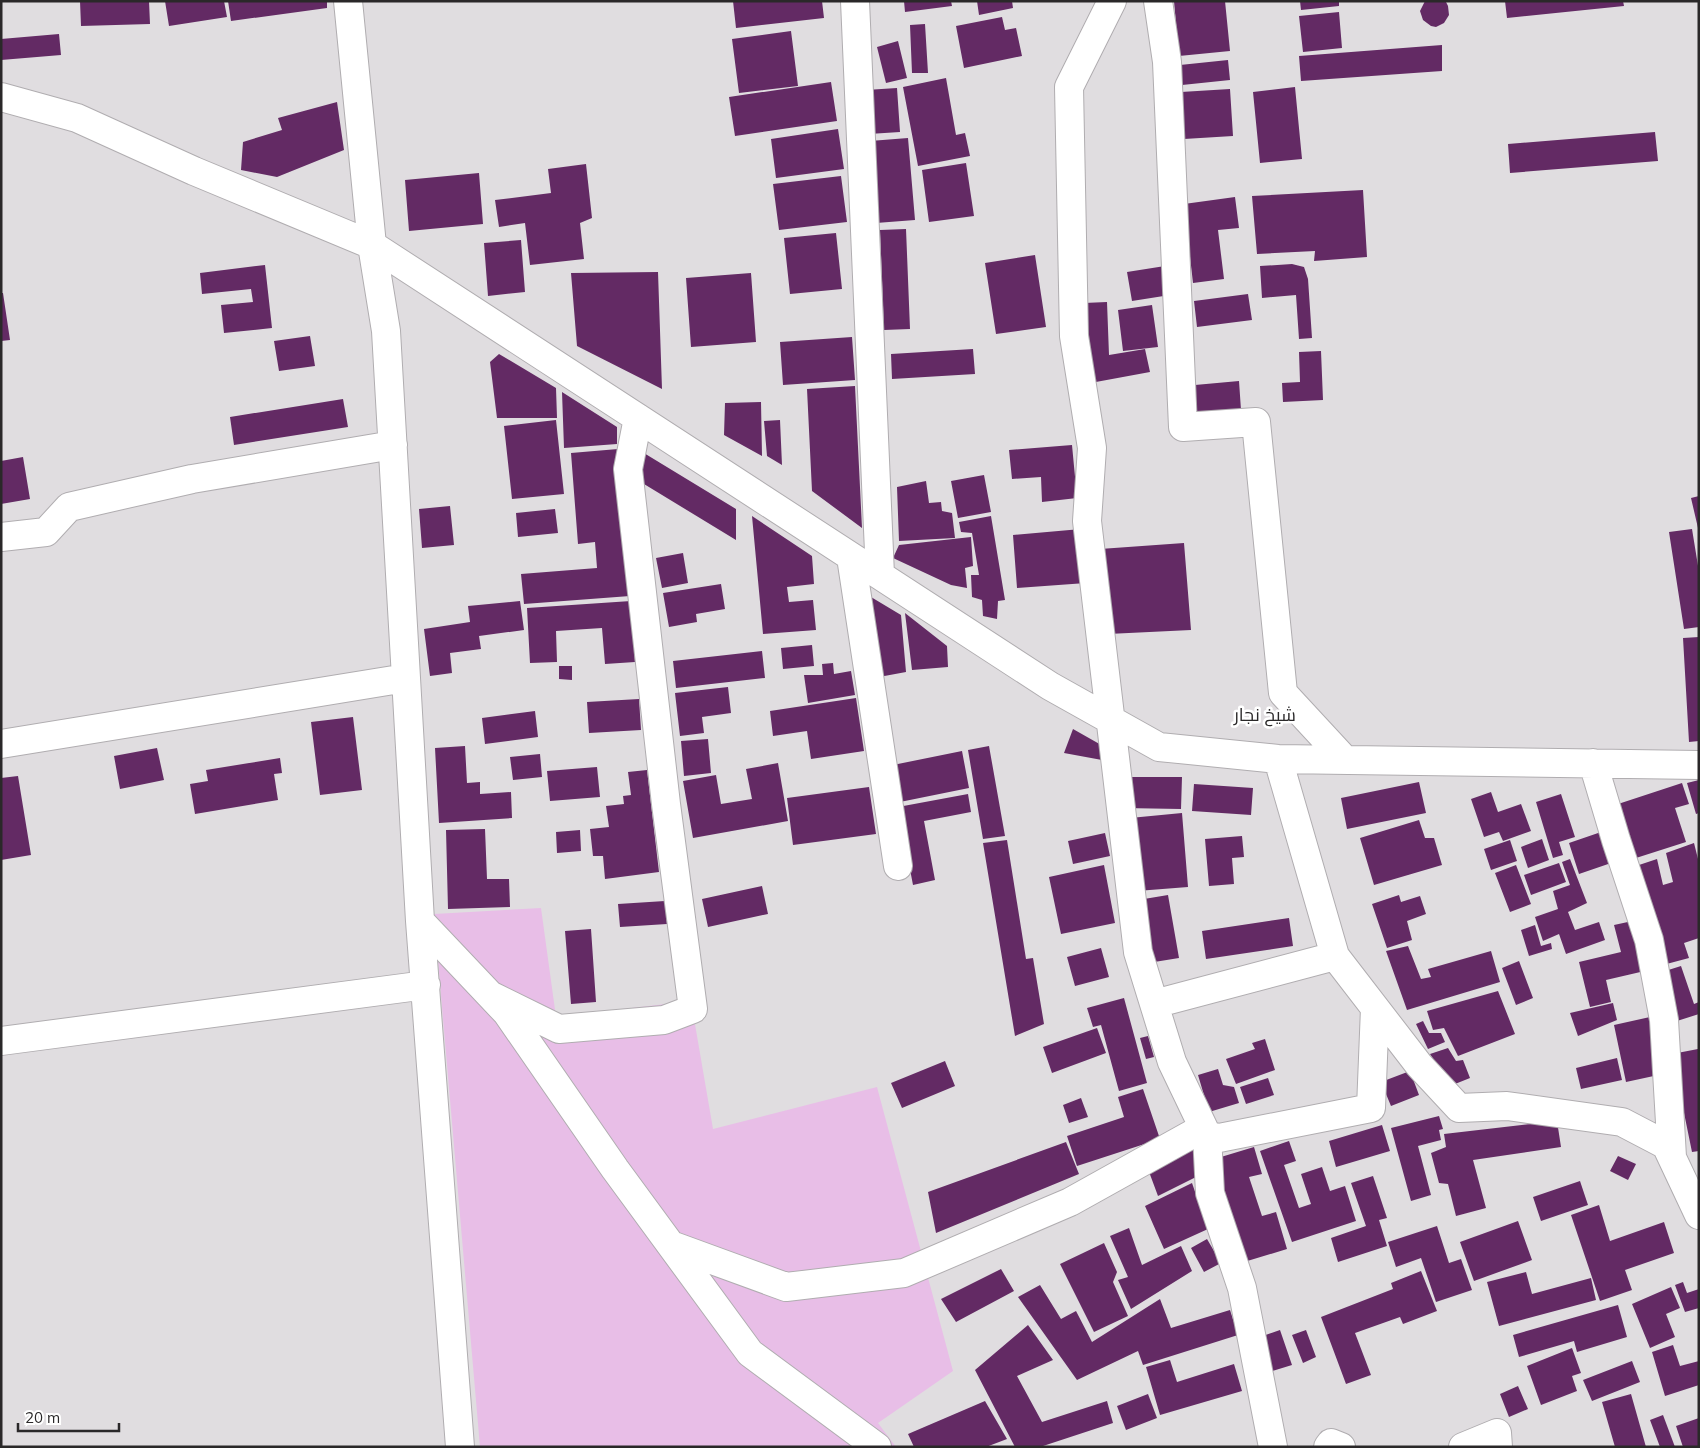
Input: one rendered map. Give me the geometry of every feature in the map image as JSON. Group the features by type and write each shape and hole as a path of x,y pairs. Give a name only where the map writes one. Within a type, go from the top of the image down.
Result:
{"street":[{"path":"348,1 372,245 386,331 420,921 460,1447"},
{"path":"855,1 880,575"},
{"path":"1112,1 1068,87 1074,336 1092,448 1087,521 1138,952 1172,1062 1207,1136 1210,1193 1242,1288 1274,1447"},
{"path":"1158,1 1167,62 1183,427 1256,422 1283,692 1345,760"},
{"path":"1,97 77,118 194,171 372,245 1050,686 1159,747 1278,759 1699,765"},
{"path":"490,995 559,1029 664,1020 693,1009 666,804 628,469 638,418"},
{"path":"1,537 46,532 69,508 192,479 393,445"},
{"path":"851,557 898,866"},
{"path":"1,744 406,678"},
{"path":"1278,759 1335,956 1419,1065 1460,1108 1507,1106 1622,1122 1666,1145 1699,1215"},
{"path":"1593,763 1649,940 1664,1020 1672,1157"},
{"path":"420,921 507,1013 615,1169 750,1353 876,1447"},
{"path":"1154,1004 1335,956"},
{"path":"1,1041 426,985"},
{"path":"671,1245 786,1287 904,1273 1070,1202 1194,1133 1219,1138 1372,1108 1375,1008"},
{"path":"1463,1447 1497,1433 1498,1447"},
{"path":"1328,1447 1331,1443 1341,1447"}],"shaded area":[{"path":"541,908 556,1017 691,1001 713,1129 877,1087 953,1371 878,1423 896,1447 480,1447 434,914"}],"building":[{"path":"80,1 149,1 150,24 81,26"},
{"path":"165,1 224,1 227,17 169,26"},
{"path":"228,1 327,1 327,8 231,21"},
{"path":"733,1 822,1 824,18 736,28"},
{"path":"904,1 951,1 952,6 905,12"},
{"path":"977,1 1012,1 1013,8 979,15"},
{"path":"1174,1 1225,1 1230,51 1179,56"},
{"path":"1300,1 1339,1 1339,6 1301,10"},
{"path":"1425,1 1446,2 1449,15 1444,23 1436,27 1423,20 1420,11"},
{"path":"1505,1 1623,1 1624,6 1507,18"},
{"path":"1339,12 1342,48 1303,52 1299,16"},
{"path":"1002,17 1005,30 1016,28 1022,56 964,68 956,26"},
{"path":"925,24 928,73 912,73 910,25"},
{"path":"791,31 798,86 739,93 732,39"},
{"path":"59,34 61,55 1,60 1,39"},
{"path":"898,41 907,78 886,83 877,47"},
{"path":"1442,45 1442,71 1301,81 1299,56"},
{"path":"1228,60 1230,80 1182,85 1180,65"},
{"path":"946,78 956,135 965,133 970,156 918,166 903,87"},
{"path":"831,82 837,121 735,136 729,97"},
{"path":"1295,87 1302,159 1260,163 1253,92"},
{"path":"897,88 900,132 869,134 866,90"},
{"path":"1230,89 1233,136 1184,139 1181,92"},
{"path":"337,102 344,150 277,177 241,170 243,142 282,130 278,118"},
{"path":"838,129 844,169 776,178 771,139"},
{"path":"1655,132 1658,161 1510,173 1508,144"},
{"path":"908,138 915,220 876,223 870,141"},
{"path":"966,163 974,216 929,222 922,170"},
{"path":"586,164 592,218 580,223 584,259 530,265 525,223 499,227 495,200 551,193 548,169"},
{"path":"479,173 483,224 409,231 405,180"},
{"path":"841,176 847,222 779,230 773,184"},
{"path":"1363,190 1367,257 1314,261 1315,251 1257,254 1252,196"},
{"path":"1235,197 1239,228 1218,230 1224,279 1193,283 1184,204"},
{"path":"906,229 910,329 884,330 880,230"},
{"path":"836,233 842,289 790,294 784,238"},
{"path":"521,240 525,292 488,296 484,243"},
{"path":"1035,255 1046,327 996,334 985,263"},
{"path":"1292,264 1304,267 1308,279 1312,338 1299,339 1296,295 1262,298 1260,266"},
{"path":"265,265 272,328 224,333 221,305 253,302 251,289 202,294 200,273"},
{"path":"1165,266 1170,295 1132,301 1127,272"},
{"path":"658,272 662,389 577,346 571,273"},
{"path":"751,273 756,342 691,347 686,278"},
{"path":"1,293 3,293 10,340 1,341"},
{"path":"1248,294 1252,320 1197,327 1194,301"},
{"path":"1107,302 1109,355 1145,349 1150,372 1085,384 1084,303"},
{"path":"1152,305 1158,347 1123,351 1118,310"},
{"path":"310,336 315,366 279,371 274,341"},
{"path":"852,337 855,380 783,385 780,342"},
{"path":"973,349 975,374 892,379 891,354"},
{"path":"1321,351 1323,400 1283,402 1282,383 1300,382 1299,352"},
{"path":"499,354 556,388 557,418 497,418 490,362"},
{"path":"1239,381 1241,410 1197,413 1195,385"},
{"path":"855,386 862,528 812,491 807,389"},
{"path":"562,392 617,427 617,444 564,448"},
{"path":"343,399 348,427 234,445 230,417"},
{"path":"761,402 762,456 724,435 725,403"},
{"path":"556,420 564,494 512,499 504,426"},
{"path":"780,420 782,465 767,456 764,421"},
{"path":"1072,445 1077,498 1042,502 1041,477 1012,479 1009,450"},
{"path":"634,447 736,509 736,540 644,484"},
{"path":"618,449 630,596 524,604 521,574 597,568 595,542 578,544 571,453"},
{"path":"23,457 30,499 1,504 1,461"},
{"path":"984,475 991,512 958,518 951,481"},
{"path":"926,481 929,503 941,502 942,511 952,513 955,538 899,541 897,487"},
{"path":"1699,496 1699,528 1698,528 1691,498"},
{"path":"450,506 454,545 422,548 419,509"},
{"path":"555,509 558,533 518,537 516,513"},
{"path":"752,516 812,556 814,584 787,587 789,602 813,600 816,630 763,634"},
{"path":"991,516 1005,600 998,601 997,619 983,616 982,600 972,597 971,575 979,575 972,533 961,532 959,522"},
{"path":"1081,529 1086,583 1017,588 1013,535"},
{"path":"1692,529 1699,572 1699,627 1684,629 1669,532"},
{"path":"971,537 973,566 965,568 967,588 951,585 893,558 899,545"},
{"path":"1184,543 1191,630 1108,634 1100,549"},
{"path":"683,553 688,583 662,588 656,558"},
{"path":"721,584 725,609 696,614 697,622 669,627 663,593"},
{"path":"871,597 901,615 906,672 879,677"},
{"path":"520,601 524,630 479,636 481,649 450,653 452,673 430,676 424,629 470,622 468,606"},
{"path":"631,601 635,662 605,664 602,628 556,631 557,662 530,663 527,608"},
{"path":"905,613 947,646 948,667 912,670"},
{"path":"1699,637 1699,741 1689,742 1683,638"},
{"path":"812,645 814,666 783,669 781,648"},
{"path":"762,651 765,678 676,688 673,661"},
{"path":"833,663 834,674 851,671 855,695 808,703 804,675 823,675 822,664"},
{"path":"559,666 572,666 572,680 559,679"},
{"path":"728,687 731,713 702,717 704,733 680,736 675,693"},
{"path":"856,698 864,751 811,759 807,731 773,736 770,711"},
{"path":"639,699 641,730 589,733 587,702"},
{"path":"535,711 538,737 485,744 482,718"},
{"path":"353,717 362,790 320,795 311,722"},
{"path":"1073,729 1103,746 1102,760 1064,753"},
{"path":"708,739 711,773 684,776 681,741"},
{"path":"465,746 467,783 480,782 480,794 511,792 512,818 439,823 435,748"},
{"path":"989,746 1005,836 983,839 968,750"},
{"path":"157,748 164,780 120,789 114,756"},
{"path":"962,751 969,788 895,803 888,766"},
{"path":"540,754 542,777 513,780 510,757"},
{"path":"280,758 282,773 274,774 278,800 195,814 190,784 208,781 206,770"},
{"path":"778,763 788,821 693,838 683,781 716,775 721,804 752,799 746,769"},
{"path":"597,767 600,797 550,801 547,771"},
{"path":"647,770 659,872 605,879 603,856 593,856 590,829 609,827 606,806 624,804 623,796 631,795 628,772"},
{"path":"18,776 31,855 1,860 1,778"},
{"path":"1123,777 1182,777 1181,809 1123,808"},
{"path":"1699,780 1699,813 1696,814 1687,783"},
{"path":"1419,782 1426,813 1347,829 1341,798"},
{"path":"1682,783 1689,804 1675,808 1686,842 1636,858 1629,836 1622,838 1612,806"},
{"path":"1194,784 1253,788 1251,815 1192,811"},
{"path":"869,787 876,834 793,845 787,798"},
{"path":"1491,792 1498,812 1521,804 1531,831 1503,841 1499,832 1484,837 1471,799"},
{"path":"968,794 971,812 924,821 935,880 913,885 898,807"},
{"path":"1561,794 1575,837 1559,842 1563,855 1553,858 1536,802"},
{"path":"1182,813 1188,887 1137,891 1130,818"},
{"path":"1419,820 1425,838 1434,838 1442,865 1374,885 1360,838"},
{"path":"485,829 487,879 509,879 510,907 448,909 446,830"},
{"path":"580,830 581,851 557,853 556,832"},
{"path":"1604,831 1614,862 1579,874 1569,843"},
{"path":"1105,833 1110,856 1073,864 1068,841"},
{"path":"1242,836 1244,857 1232,858 1234,884 1209,886 1205,839"},
{"path":"1542,839 1549,860 1528,868 1521,847"},
{"path":"1007,840 1026,959 1033,958 1044,1024 1015,1036 983,843"},
{"path":"1510,840 1517,861 1491,870 1484,849"},
{"path":"1694,843 1699,863 1699,938 1684,943 1689,958 1659,966 1633,867 1657,859 1663,885 1673,882 1666,853"},
{"path":"1570,859 1587,903 1568,912 1575,930 1599,922 1605,940 1566,954 1559,934 1543,941 1535,917 1558,909 1553,891 1570,885 1562,862"},
{"path":"1559,863 1566,882 1531,895 1524,875"},
{"path":"1104,865 1115,923 1061,934 1049,877"},
{"path":"1516,865 1531,904 1510,912 1495,873"},
{"path":"762,886 768,914 708,927 702,899"},
{"path":"1168,895 1179,958 1148,963 1138,900"},
{"path":"1399,895 1401,902 1420,896 1426,914 1407,921 1412,940 1387,948 1372,904"},
{"path":"665,901 667,924 620,927 618,904"},
{"path":"1289,918 1293,946 1206,959 1202,931"},
{"path":"1637,920 1649,970 1606,980 1611,1002 1590,1007 1579,962 1621,952 1614,925"},
{"path":"1535,925 1541,946 1551,943 1552,949 1529,956 1521,930"},
{"path":"591,929 596,1002 571,1004 565,931"},
{"path":"1408,946 1421,979 1431,977 1428,969 1491,951 1500,982 1407,1010 1386,951"},
{"path":"1101,948 1109,977 1075,986 1067,957"},
{"path":"1519,961 1533,998 1516,1005 1502,968"},
{"path":"1681,966 1694,1004 1699,1002 1699,1014 1677,1021 1662,972"},
{"path":"1498,991 1515,1034 1458,1056 1444,1028 1433,1030 1427,1011"},
{"path":"1124,998 1147,1083 1119,1091 1101,1025 1093,1027 1087,1008"},
{"path":"1613,1003 1617,1020 1578,1036 1570,1013"},
{"path":"1650,1017 1663,1074 1626,1082 1614,1025"},
{"path":"1423,1021 1429,1033 1441,1033 1445,1042 1428,1049 1416,1024"},
{"path":"1097,1028 1106,1053 1052,1073 1043,1047"},
{"path":"1148,1036 1154,1057 1146,1059 1140,1038"},
{"path":"1265,1039 1275,1070 1236,1084 1226,1059 1255,1049 1252,1043"},
{"path":"1448,1048 1456,1061 1463,1060 1470,1078 1450,1086 1430,1054"},
{"path":"1698,1049 1699,1151 1692,1152 1672,1054"},
{"path":"1617,1058 1622,1080 1581,1089 1576,1068"},
{"path":"945,1061 955,1086 902,1108 891,1083"},
{"path":"1218,1069 1223,1085 1234,1087 1239,1103 1209,1112 1198,1075"},
{"path":"1410,1071 1419,1095 1391,1106 1381,1082"},
{"path":"1268,1078 1274,1095 1246,1104 1240,1087"},
{"path":"1143,1089 1160,1139 1077,1166 1067,1136 1124,1117 1118,1097"},
{"path":"1081,1098 1088,1117 1069,1123 1063,1105"},
{"path":"1439,1116 1443,1129 1439,1130 1441,1140 1418,1146 1431,1195 1411,1201 1391,1128"},
{"path":"1557,1121 1561,1147 1473,1160 1486,1208 1456,1216 1448,1184 1439,1183 1431,1153 1446,1147 1444,1134"},
{"path":"1382,1125 1390,1151 1336,1167 1329,1141"},
{"path":"1289,1141 1296,1161 1284,1165 1299,1208 1311,1204 1301,1174 1322,1167 1330,1191 1345,1186 1356,1221 1292,1242 1260,1151"},
{"path":"1066,1142 1079,1174 936,1233 928,1192"},
{"path":"1254,1147 1262,1174 1249,1177 1262,1216 1276,1212 1287,1249 1244,1262 1211,1160"},
{"path":"1195,1148 1202,1174 1158,1196 1145,1161"},
{"path":"1618,1156 1636,1164 1628,1180 1610,1171"},
{"path":"1373,1176 1387,1218 1379,1220 1387,1246 1338,1262 1331,1238 1366,1226 1351,1183"},
{"path":"1580,1181 1588,1205 1541,1221 1533,1197"},
{"path":"1192,1183 1208,1229 1164,1249 1145,1206"},
{"path":"1599,1205 1610,1241 1664,1222 1674,1253 1625,1270 1632,1290 1600,1301 1571,1215"},
{"path":"1518,1221 1532,1260 1474,1281 1460,1242"},
{"path":"1437,1226 1449,1263 1461,1259 1472,1290 1436,1302 1421,1258 1396,1267 1388,1242"},
{"path":"1129,1228 1142,1265 1181,1246 1192,1271 1131,1309 1118,1280 1128,1277 1110,1236"},
{"path":"1207,1239 1221,1263 1204,1272 1191,1248"},
{"path":"1104,1243 1117,1272 1113,1282 1128,1316 1094,1332 1060,1264"},
{"path":"1001,1269 1014,1291 956,1322 941,1299"},
{"path":"1421,1271 1437,1311 1403,1324 1400,1317 1355,1333 1371,1375 1346,1384 1321,1317 1393,1289 1391,1283"},
{"path":"1526,1272 1532,1294 1591,1278 1596,1300 1499,1326 1487,1282"},
{"path":"1683,1282 1687,1293 1699,1289 1699,1308 1685,1312 1675,1285"},
{"path":"1040,1285 1061,1319 1076,1311 1092,1342 1160,1299 1171,1328 1230,1310 1238,1335 1143,1365 1138,1351 1077,1380 1018,1297"},
{"path":"1671,1287 1680,1308 1666,1314 1675,1337 1650,1348 1632,1304"},
{"path":"1618,1305 1627,1337 1577,1352 1574,1341 1519,1357 1513,1335"},
{"path":"1028,1325 1053,1360 1017,1376 1042,1422 1107,1401 1113,1423 1040,1447 1015,1447 975,1370"},
{"path":"1280,1330 1292,1365 1269,1372 1257,1338"},
{"path":"1306,1330 1316,1357 1303,1363 1292,1335"},
{"path":"1673,1345 1680,1366 1699,1361 1699,1385 1665,1396 1652,1352"},
{"path":"1572,1348 1581,1373 1572,1376 1577,1391 1541,1405 1527,1366"},
{"path":"1170,1360 1177,1382 1234,1364 1242,1391 1160,1415 1146,1367"},
{"path":"1632,1361 1640,1382 1592,1401 1583,1380"},
{"path":"1518,1386 1528,1409 1509,1417 1500,1394"},
{"path":"1148,1394 1157,1418 1126,1430 1117,1406"},
{"path":"1631,1394 1646,1447 1615,1447 1602,1402"},
{"path":"985,1401 1007,1439 986,1447 914,1447 908,1434"},
{"path":"1663,1415 1675,1447 1660,1447 1650,1420"},
{"path":"1699,1418 1699,1447 1683,1447 1676,1426"}],"district":[{"name":"شيخ نجار","path":"1265,714"}]}
